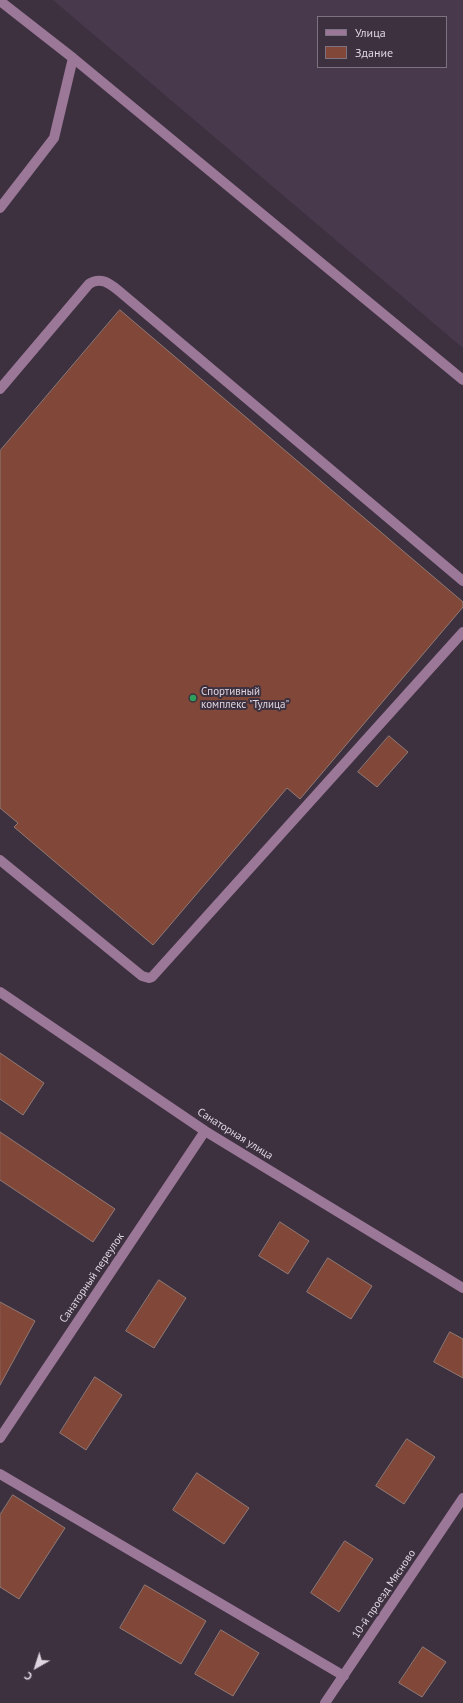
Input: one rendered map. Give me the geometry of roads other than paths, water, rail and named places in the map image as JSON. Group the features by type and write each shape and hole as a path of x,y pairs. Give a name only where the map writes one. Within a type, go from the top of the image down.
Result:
{"street":[{"path":"0,0 73,58 463,380"},
{"path":"0,208 54,138 73,58"},
{"path":"0,389 89,284 98,280 105,282 126,296 463,582"},
{"path":"0,860 142,976 149,978 152,977 463,632"},
{"name":"Санаторная улица","path":"0,992 205,1131 463,1288"},
{"name":"Санаторный переулок","path":"0,1438 205,1131"},
{"path":"0,1474 344,1676"},
{"name":"10-й проезд Мясново","path":"325,1703 463,1498"}],"place":[{"name":"Спортивный комплекс \"Тулица\"","path":"193,698"}]}
